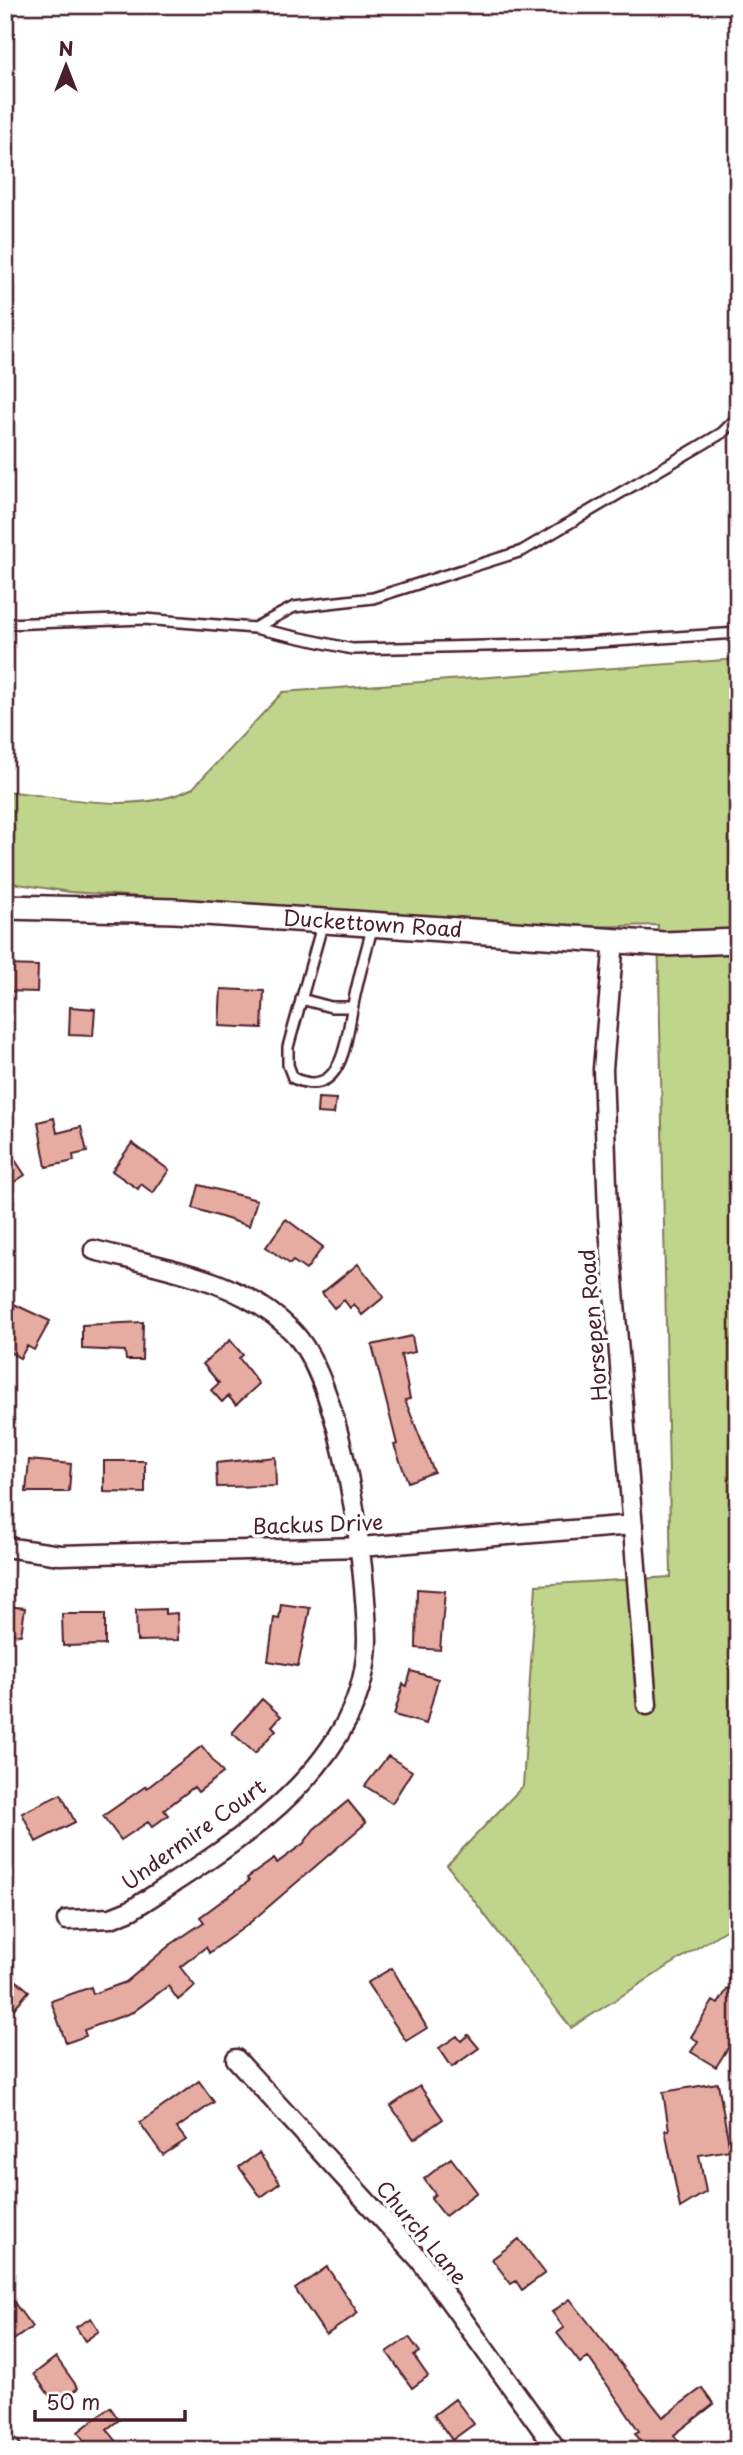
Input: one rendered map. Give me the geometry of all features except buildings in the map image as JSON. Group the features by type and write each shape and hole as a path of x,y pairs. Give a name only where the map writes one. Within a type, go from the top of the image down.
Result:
{"street":[{"name":"Duckettown Road","path":"5,907 147,909 664,944 738,941"},
{"name":"Horsepen Road","path":"614,940 603,1069 608,1215 647,1705"},
{"name":"Undermire Court","path":"67,1920 111,1918 131,1910 194,1869 261,1820 307,1775 331,1746 360,1691 367,1641 360,1547 334,1416 310,1354 292,1331 237,1291 193,1276 94,1250"},
{"name":"Backus Drive","path":"5,1547 60,1555 360,1547 633,1525"},
{"name":"Church Lane","path":"236,2059 420,2260 557,2450"},
{"path":"5,2441 12,2450"}],"lane":[{"path":"254,628 294,607 373,598 522,551 722,433 738,417"},
{"path":"5,624 145,619 254,628 352,649 569,644 738,633"},
{"path":"323,920 288,1047 288,1065 293,1078 306,1084 323,1080 333,1073 347,1048 352,1007 373,923"},
{"path":"301,999 331,1007 352,1007"}],"green space":[{"path":"738,659 738,1922 571,2028 447,1865 523,1786 536,1585 671,1577 658,925 583,927 70,892 5,882 5,791 125,803 172,796 193,788 283,692"}]}
